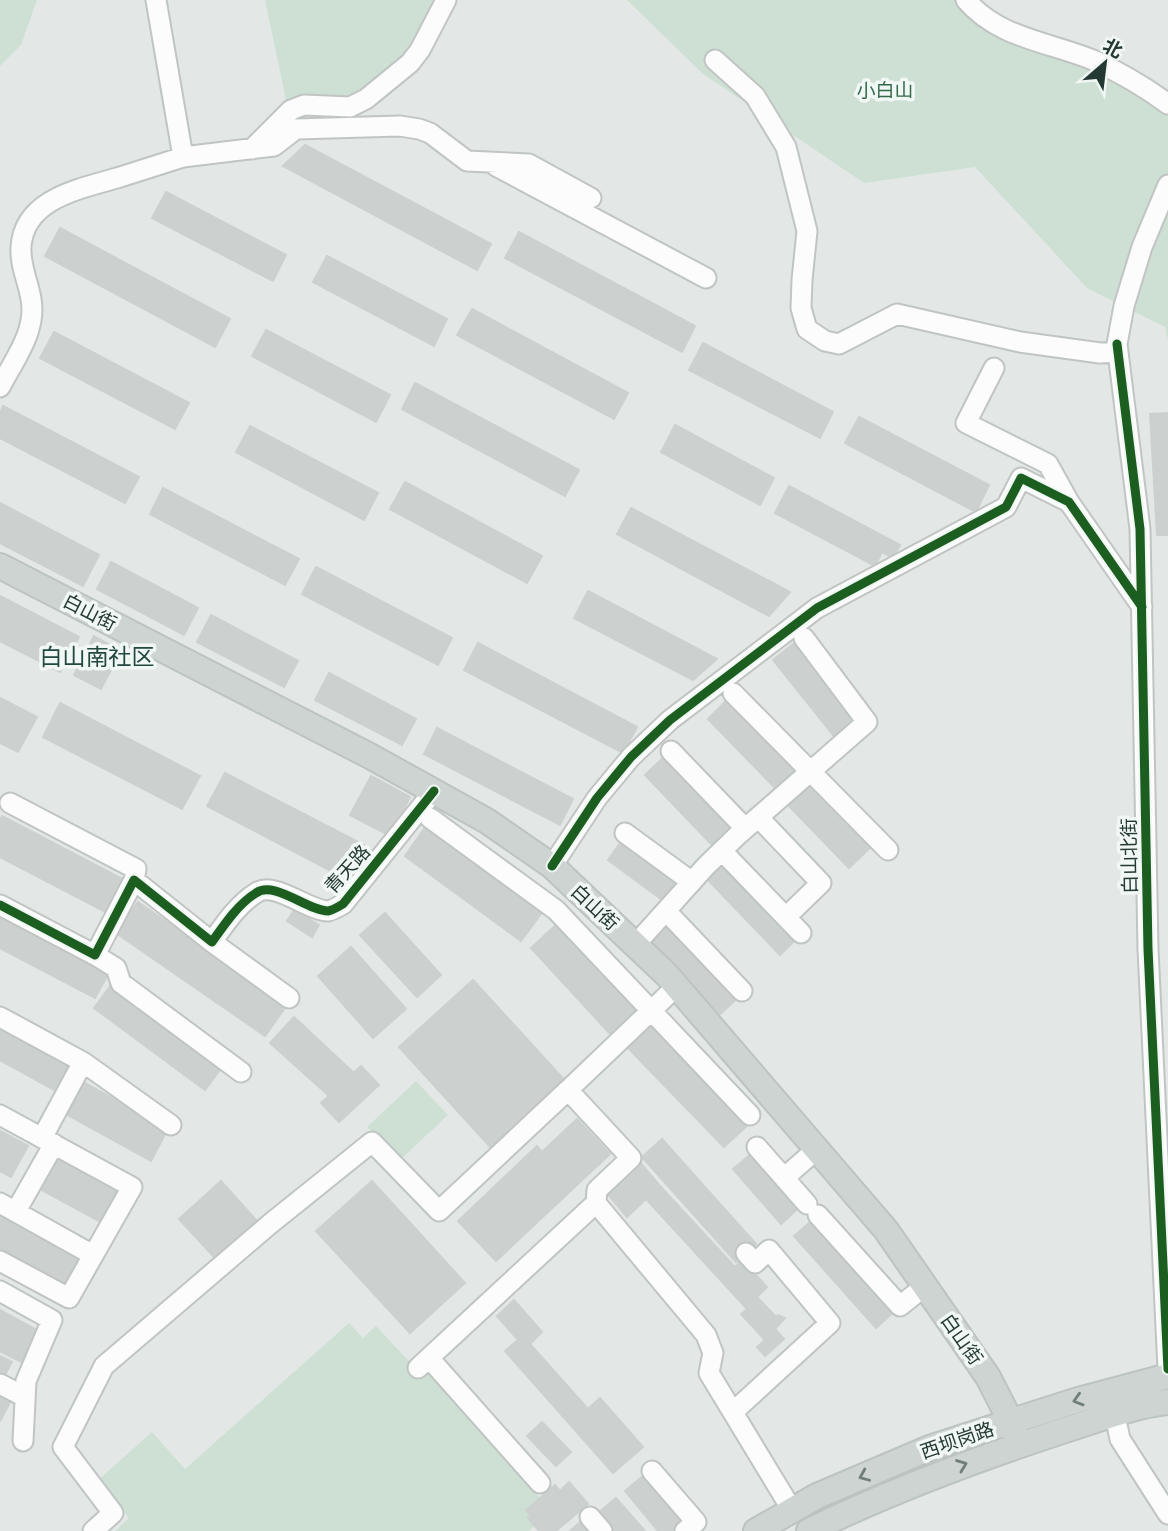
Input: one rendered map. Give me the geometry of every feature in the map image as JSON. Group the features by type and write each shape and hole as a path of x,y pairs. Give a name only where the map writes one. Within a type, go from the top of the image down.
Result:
{"main road":[{"name":"白山街","path":"0,566 370,756 487,821 552,866 677,986 886,1230 988,1377 1011,1422 1019,1445"},
{"name":"西坝岗路","path":"756,1531 817,1496 932,1447 1011,1422 1168,1390"},
{"name":"西坝岗路","path":"809,1531 892,1493 967,1462 1019,1445 1112,1403"}],"street":[{"path":"156,0 183,157"},
{"path":"252,149 291,110 304,105 350,107 366,99 410,63 420,50 446,0"},
{"path":"966,0 1001,28 1091,60 1146,87 1168,104"},
{"path":"715,60 755,96 786,147 807,231 802,299 807,329 825,341 839,344 897,314 1020,342 1100,353 1118,348"},
{"path":"0,387 33,323 31,299 22,272 21,247 26,224 46,204 68,192 183,157 274,146 296,129 400,126 430,133 467,161 529,164 591,198"},
{"path":"492,164 706,278"},
{"name":"白山北街","path":"1168,185 1142,247 1124,306 1118,348 1140,529 1148,949 1168,1368"},
{"path":"995,368 966,423 1048,464 1069,502 1142,607"},
{"path":"552,866 597,798 632,757 670,720 817,608 1006,506 1021,478 1069,502"},
{"path":"635,945 722,851 867,722 804,638"},
{"path":"733,693 888,850"},
{"path":"671,751 821,883 786,917"},
{"name":"青天路","path":"212,942 230,918 263,889 273,890 331,911 343,904 434,791"},
{"path":"10,803 136,869 134,880 95,955"},
{"path":"430,818 556,910 750,1115"},
{"path":"625,833 692,882"},
{"path":"722,851 801,933"},
{"path":"134,880 289,998"},
{"path":"0,905 116,968 121,983 241,1072"},
{"path":"666,911 742,991"},
{"path":"93,1531 113,1513 63,1447 104,1366 270,1224 372,1142 439,1211 677,986"},
{"path":"0,1017 83,1062 171,1125"},
{"path":"83,1062 48,1141 8,1207 93,1255"},
{"path":"540,1483 424,1363 596,1203 597,1190 631,1158 568,1090"},
{"path":"0,1115 132,1187 69,1298 0,1261"},
{"path":"757,1147 900,1307 925,1286"},
{"path":"784,1178 817,1149"},
{"path":"596,1203 706,1335 713,1353 709,1373 792,1510"},
{"path":"733,1412 830,1322 769,1250 755,1263 746,1253"},
{"path":"0,1291 52,1320 26,1381 23,1441"},
{"path":"0,1384 25,1397"},
{"path":"1112,1403 1120,1438 1168,1514"},
{"path":"652,1471 696,1522 685,1531"}],"green space":[{"path":"0,0 37,0 21,45 0,66"},
{"path":"265,0 438,0 420,37 399,62 351,97 287,105"},
{"name":"小白山","path":"627,0 971,0 1161,104 1168,102 1168,340 1165,327 1087,288 975,167 864,183 703,74"},
{"path":"416,1081 448,1115 399,1161 367,1127"},
{"path":"349,1323 363,1338 376,1326 423,1376 429,1371 540,1498 526,1509 531,1516 528,1519 535,1526 529,1531 115,1531 129,1518 97,1481 152,1432 185,1469"}],"building":[{"path":"305,145 491,244 477,270 283,166"},
{"path":"166,192 286,255 273,281 152,218"},
{"path":"60,228 230,319 215,347 45,256"},
{"path":"519,232 695,326 682,352 505,258"},
{"path":"327,256 447,319 434,346 313,282"},
{"path":"472,309 628,393 614,419 457,335"},
{"path":"266,330 390,395 376,422 252,356"},
{"path":"54,332 189,403 175,429 40,358"},
{"path":"703,343 833,412 820,438 689,370"},
{"path":"415,383 579,470 565,496 402,409"},
{"path":"3,406 139,477 125,503 0,438 0,413"},
{"path":"1168,413 1168,535 1157,535 1150,414"},
{"path":"859,417 989,485 976,512 845,443"},
{"path":"675,425 774,478 760,505 661,452"},
{"path":"250,426 378,493 364,520 236,452"},
{"path":"405,482 542,556 527,583 390,509"},
{"path":"789,486 900,545 893,558 882,552 875,566 775,513"},
{"path":"163,488 299,559 285,585 150,514"},
{"path":"0,503 99,555 83,586 0,543"},
{"path":"631,508 790,592 769,616 617,534"},
{"path":"111,562 198,608 184,635 97,589"},
{"path":"316,567 452,638 438,665 302,594"},
{"path":"588,591 717,659 693,680 574,618"},
{"path":"0,596 79,637 60,672 0,641"},
{"path":"211,615 298,661 284,687 197,642"},
{"path":"94,636 121,651 101,689 74,675"},
{"path":"798,640 859,717 834,736 773,660"},
{"path":"478,643 637,727 623,753 464,670"},
{"path":"329,673 416,719 402,745 315,700"},
{"path":"730,697 798,767 776,789 708,719"},
{"path":"0,698 37,717 18,752 0,743"},
{"path":"60,703 200,776 182,809 43,737"},
{"path":"437,728 573,799 560,825 424,754"},
{"path":"667,754 736,824 713,846 645,775"},
{"path":"225,773 364,845 346,879 207,806"},
{"path":"371,776 410,797 390,836 350,815"},
{"path":"805,784 851,830 857,824 876,842 849,868 786,803"},
{"path":"2,816 128,882 111,915 0,857"},
{"path":"426,826 543,911 521,941 405,856"},
{"path":"625,836 682,878 665,902 608,860"},
{"path":"728,859 800,935 780,955 707,879"},
{"path":"138,902 287,1005 265,1036 116,933"},
{"path":"294,910 319,925 312,937 287,921"},
{"path":"0,913 110,971 95,998 0,948"},
{"path":"385,913 441,975 417,997 360,935"},
{"path":"668,919 741,995 720,1014 647,938"},
{"path":"558,923 640,1010 612,1036 531,948"},
{"path":"351,947 406,1009 373,1038 318,976"},
{"path":"473,980 568,1084 494,1151 399,1047"},
{"path":"114,981 225,1063 205,1090 94,1008"},
{"path":"294,1017 354,1073 329,1096 270,1043"},
{"path":"0,1020 71,1059 54,1090 0,1060"},
{"path":"649,1021 749,1124 724,1147 625,1045"},
{"path":"361,1066 379,1085 339,1122 321,1103"},
{"path":"83,1082 168,1129 151,1161 66,1114"},
{"path":"577,1119 610,1154 496,1261 458,1221 537,1146 542,1152"},
{"path":"0,1131 28,1146 11,1177 0,1171"},
{"path":"662,1139 756,1244 736,1262 642,1157"},
{"path":"756,1150 803,1204 781,1224 733,1169"},
{"path":"59,1160 122,1195 106,1225 42,1190"},
{"path":"638,1160 660,1186 627,1217 605,1191"},
{"path":"221,1181 257,1221 215,1258 179,1219"},
{"path":"372,1181 465,1283 410,1333 316,1231"},
{"path":"660,1186 735,1267 742,1260 767,1287 757,1297 776,1317 778,1315 785,1318 775,1329 784,1339 765,1356 757,1347 765,1340 741,1314 747,1309 646,1199"},
{"path":"0,1212 84,1258 66,1291 0,1256"},
{"path":"816,1217 898,1308 876,1328 794,1236"},
{"path":"514,1300 542,1332 530,1344 588,1409 600,1398 643,1447 613,1473 505,1351 518,1340 497,1316"},
{"path":"0,1310 42,1333 25,1364 0,1351"},
{"path":"0,1356 12,1362 2,1380 0,1379"},
{"path":"0,1387 14,1395 0,1421"},
{"path":"542,1422 571,1452 556,1466 527,1436"},
{"path":"648,1472 689,1523 679,1531 658,1531 625,1491"},
{"path":"569,1482 588,1504 556,1531 539,1531 528,1518 531,1516 526,1510 555,1485 560,1491"},
{"path":"616,1498 645,1531 609,1531 596,1515"},
{"path":"585,1518 596,1531 570,1531"}],"cycle path":[{"path":"1117,344 1140,529 1148,949 1168,1369"},
{"path":"552,866 597,798 631,757 670,720 817,608 1006,507 1021,478 1069,502 1142,607"},
{"path":"0,905 95,955 134,880 212,942 243,903 263,890 281,893 320,910 328,911 343,904 434,791"}],"district":[{"name":"白山南社区","path":"97,657"}]}
